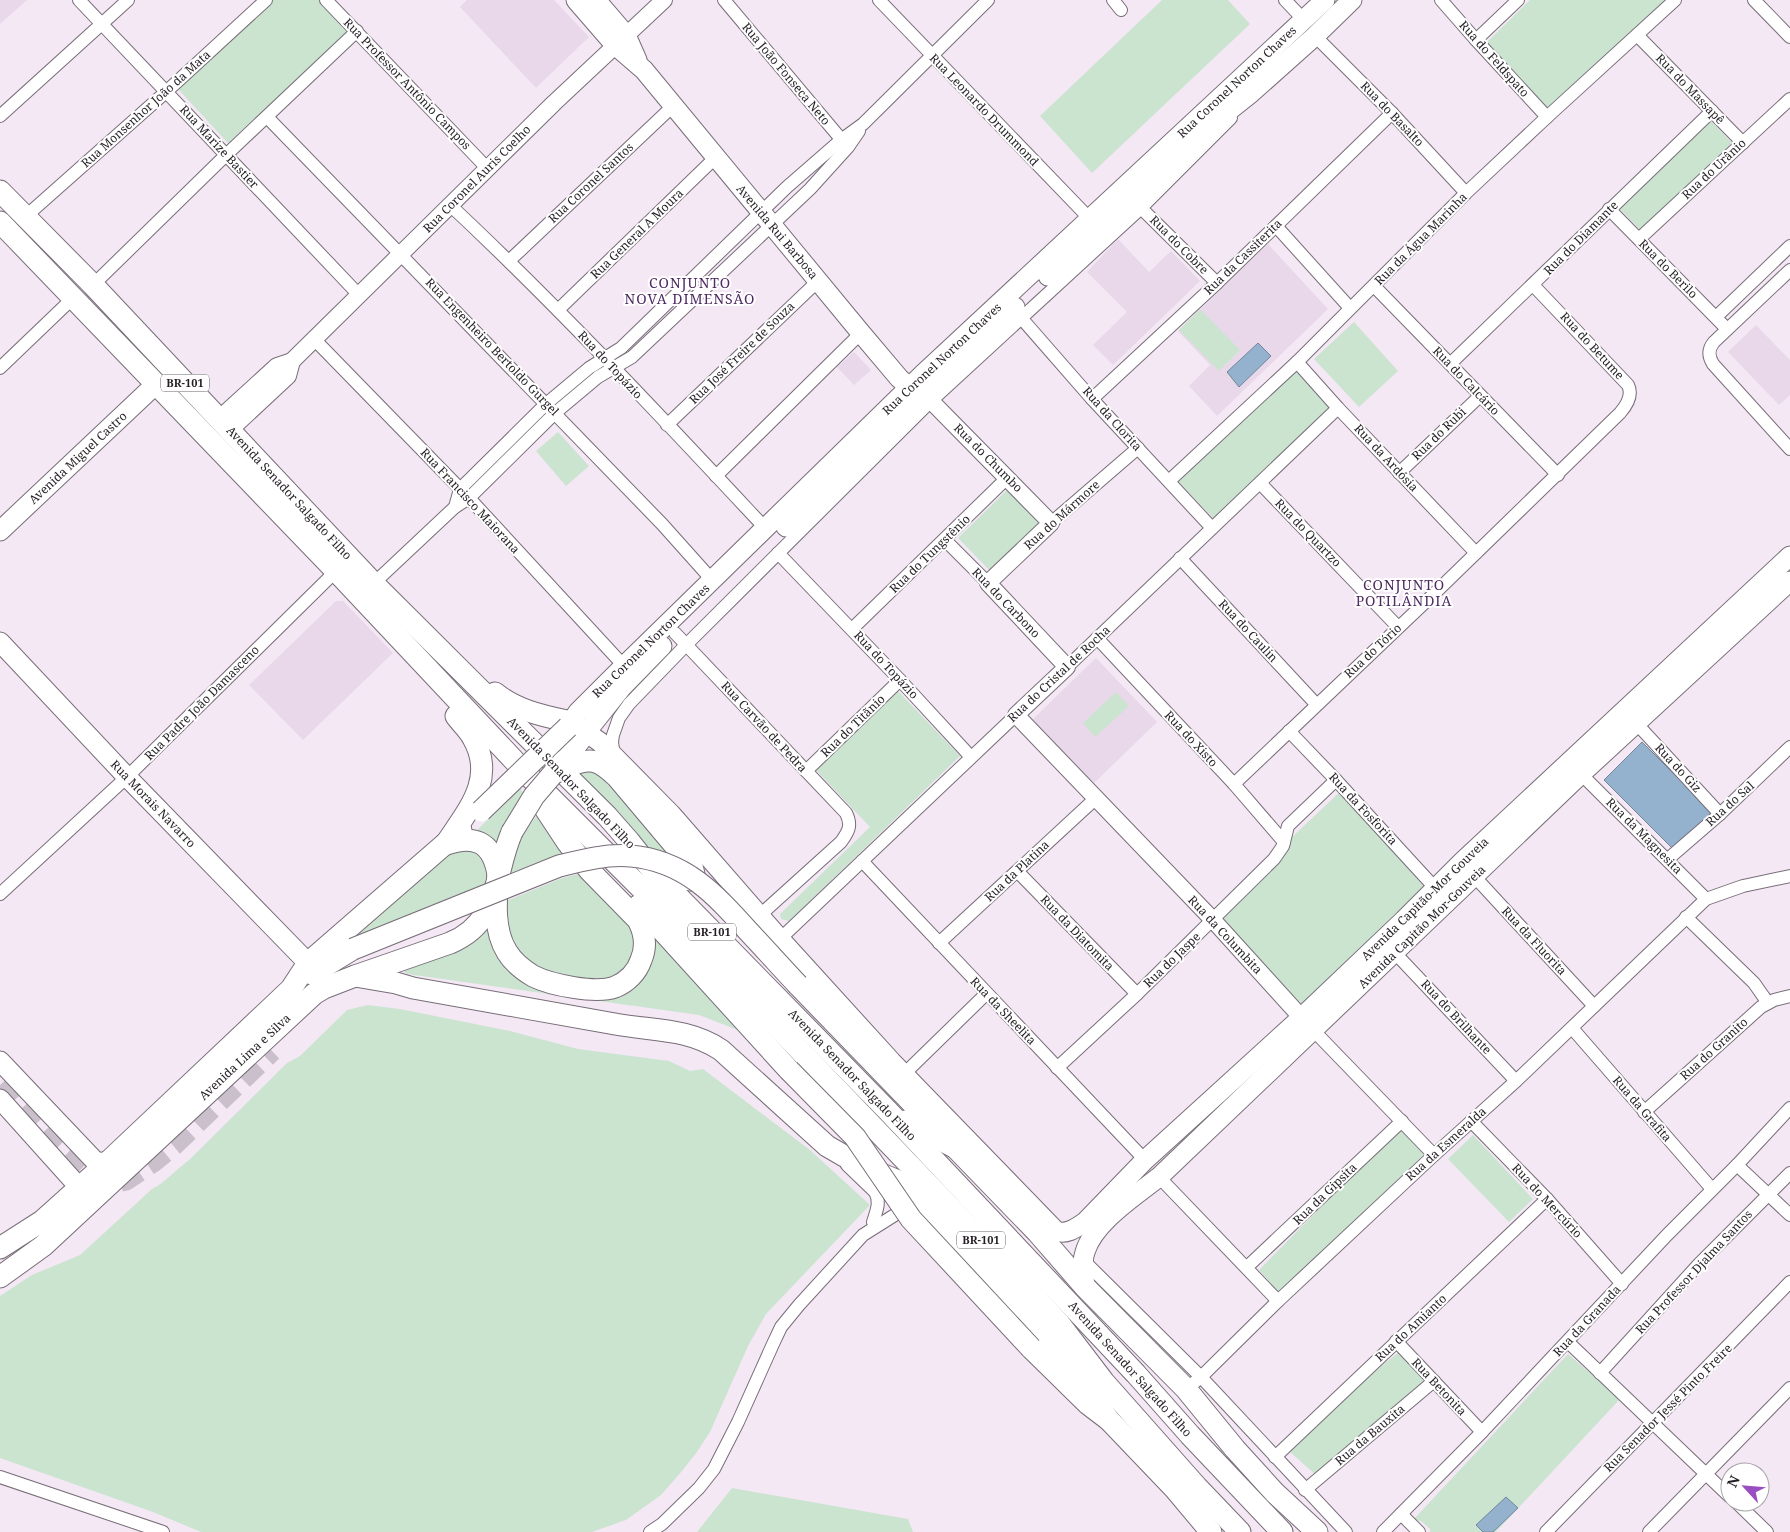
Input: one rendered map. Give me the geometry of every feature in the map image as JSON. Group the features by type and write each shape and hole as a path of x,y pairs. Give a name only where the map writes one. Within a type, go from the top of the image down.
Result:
{"main road":[{"name":"Avenida Rui Barbosa","path":"576,0 621,40"},
{"name":"Avenida Rui Barbosa","path":"596,0 621,40 673,106 861,333 921,395"},
{"name":"Rua Coronel Norton Chaves","path":"575,727 681,639 921,395 1090,219 1325,0"},
{"name":"Rua Coronel Norton Chaves","path":"498,874 502,856 512,832 530,803 561,767 575,727 578,712 766,528 1017,314 1212,124 1251,93 1352,0"},
{"name":"Avenida Senador Salgado Filho","path":"0,191 225,424 369,588 525,772 720,966 1019,1279 1059,1323 1104,1382 1197,1487 1240,1532"},
{"name":"Avenida Senador Salgado Filho","path":"0,222 336,571 369,588 607,816 630,841 652,870 888,1112 1136,1374 1190,1435 1282,1532"},
{"name":"Avenida Miguel Castro","path":"0,531 156,384"},
{"name":"Avenida Capitão-Mor Gouveia","path":"896,1073 1056,1230 1062,1233 1085,1222 1145,1160 1307,1024 1462,862 1684,667 1790,556"},
{"name":"Avenida Capitão Mor-Gouveia","path":"1085,1287 1083,1260 1088,1245 1101,1226 1159,1177 1307,1024 1395,953 1636,723 1684,667 1790,581"},
{"path":"445,844 477,794 482,771 476,746 473,737 466,728 363,612 369,588 388,590 474,676 506,702 575,727 600,742 671,814 896,1073"},
{"name":"Rua Morais Navarro","path":"0,642 127,777 308,963"},
{"name":"Avenida Lima e Silva","path":"0,1248 42,1222 291,989 308,963 445,844 575,727"},
{"path":"445,844 463,840 478,842 485,846 492,854 498,874 496,898 498,922 503,944 514,961 527,972 534,976 565,985 606,989 624,983 637,969 643,956 645,940 638,920 590,871 568,842 509,754"},
{"path":"561,767 584,761 595,761 604,765 617,777 692,866 694,872 692,879 687,881 652,870"},
{"name":"BR-101","path":"525,772 592,855 618,881 789,1070 855,1137 912,1219 1031,1348 1088,1404 1109,1420"},
{"name":"Avenida Senador Salgado Filho","path":"291,989 322,966 353,949 560,866 586,859 630,856 652,859 687,874 707,887 722,901 798,986 896,1073 954,1147 1038,1233 1085,1287 1193,1383 1235,1450 1275,1493 1317,1532"},
{"name":"Avenida Lima e Silva","path":"0,1277 43,1246 305,1001 324,988 463,938 474,930 482,920 492,898 498,874"},
{"path":"355,976 630,1027 679,1032 710,1042 732,1058 827,1146 858,1164 898,1181 920,1200 1054,1343 1109,1420 1175,1489 1211,1532"},
{"path":"272,1051 319,1007 332,998 351,990 413,988"},
{"path":"0,1061 94,1160 100,1163 110,1160"},
{"path":"0,1099 79,1187"},
{"path":"888,1112 954,1147"},
{"path":"1054,1343 1104,1382"}],"street":[{"name":"Rua Marize Bastier","path":"78,0 167,91 359,295"},
{"path":"0,116 128,0"},
{"name":"Rua Monsenhor João da Mata","path":"25,217 266,0"},
{"name":"Rua Professor Antônio Campos","path":"326,0 487,168"},
{"name":"Rua Coronel Auris Coelho","path":"225,424 288,376 292,360 487,168 664,0"},
{"name":"Rua João Fonseca Neto","path":"724,0 845,144"},
{"name":"Rua Leonardo Drummond","path":"879,0 1090,219"},
{"path":"369,588 455,508 469,498 589,368 621,348 766,219 827,172 845,144 863,124 988,0"},
{"path":"1285,0 1304,20"},
{"name":"Rua do Feldspato","path":"1441,0 1547,117"},
{"path":"1476,40 1518,0"},
{"name":"Rua da Água Marinha","path":"1169,481 1297,362 1466,193 1675,0"},
{"path":"1754,0 1790,37"},
{"path":"92,285 357,31"},
{"name":"Rua do Massapê","path":"1637,35 1743,142"},
{"name":"Rua do Basalto","path":"1315,36 1392,113 1466,193"},
{"name":"Rua Coronel Norton Chaves","path":"1017,314 1141,208 1212,137 1251,93"},
{"name":"Rua do Urânio","path":"1639,239 1790,99"},
{"name":"Rua Coronel Santos","path":"509,260 673,106"},
{"name":"Rua do Diamante","path":"1450,364 1534,285 1609,209 1712,111"},
{"name":"Rua da Cassiterita","path":"1092,398 1217,283 1392,113"},
{"name":"Rua Engenheiro Bertoldo Gurgel","path":"267,116 551,408 662,524 713,581"},
{"name":"Rua General A Moura","path":"558,310 716,158"},
{"name":"Rua do Topázio","path":"450,205 509,260 558,310 766,528"},
{"name":"Rua do Cobre","path":"1141,208 1217,283"},
{"name":"Rua do Berilo","path":"1609,209 1727,329"},
{"path":"455,508 460,489 551,408 632,357 766,219"},
{"path":"1276,226 1350,308"},
{"path":"1716,317 1790,246"},
{"path":"1790,270 1711,345 1709,357 1713,364 1790,450"},
{"name":"Rua José Freire de Souza","path":"667,425 818,281"},
{"name":"Rua do Betume","path":"1534,285 1628,385 1630,395 1620,413"},
{"name":"Rua do Calcário","path":"1374,286 1558,475"},
{"path":"0,368 73,298"},
{"name":"Rua da Clorita","path":"1017,314 1212,528"},
{"path":"716,476 861,333"},
{"name":"Rua Francisco Maiorana","path":"314,339 469,498 624,666"},
{"name":"Rua da Ardósia","path":"1297,362 1476,554"},
{"name":"Rua Coronel Norton Chaves","path":"614,756 613,734 619,718 681,639 778,553 921,395"},
{"name":"Rua do Chumbo","path":"921,395 1007,478 1051,524"},
{"name":"Rua do Rubi","path":"1399,473 1480,396"},
{"name":"Rua do Cristal de Rocha","path":"780,939 1338,408"},
{"name":"Rua do Tório","path":"1234,784 1476,554 1620,413"},
{"name":"Rua do Mármore","path":"988,583 1051,524 1138,448"},
{"name":"Rua do Tungstênio","path":"852,629 1007,478"},
{"name":"Rua do Quartzo","path":"1260,483 1398,628"},
{"name":"Rua do Carbono","path":"945,540 1066,667"},
{"name":"Rua do Topázio","path":"778,553 852,629 971,757"},
{"name":"Rua do Caulin","path":"1180,558 1316,704"},
{"name":"Rua Padre João Damasceno","path":"0,894 127,777 336,571"},
{"name":"Rua do Xisto","path":"1097,638 1234,784 1284,842"},
{"name":"Rua Carvão de Pedra","path":"681,639 846,813 850,824 848,833 833,851 759,916"},
{"name":"Rua do Titãnio","path":"806,772 900,680"},
{"name":"Rua da Columbita","path":"1016,715 1213,920 1307,1024 1434,1155"},
{"name":"Rua do Giz","path":"1636,723 1720,814"},
{"name":"Rua da Fosforita","path":"1289,731 1436,889"},
{"name":"Rua do Sal","path":"1668,859 1784,758 1790,747"},
{"name":"Rua da Magnesita","path":"1582,774 1706,898"},
{"name":"Rua do Jaspe","path":"1057,1068 1137,994 1274,859 1284,842 1287,828 1292,820 1336,780"},
{"name":"Rua da Platina","path":"939,943 1095,799"},
{"name":"Rua da Sheelita","path":"862,861 1145,1160"},
{"name":"Rua da Diatomita","path":"1018,872 1137,994"},
{"name":"Rua da Fluorita","path":"1474,876 1594,1006"},
{"path":"1706,898 1743,886 1790,876"},
{"name":"Rua da Esmeralda","path":"1193,1383 1471,1120 1516,1081 1706,898"},
{"path":"1686,917 1754,983 1768,1003"},
{"name":"Rua do Brilhante","path":"1395,953 1516,1081"},
{"path":"896,1073 986,994"},
{"name":"Rua do Granito","path":"1644,1112 1751,1015 1768,1003 1790,996"},
{"name":"Rua da Grafita","path":"1572,1028 1712,1189"},
{"name":"Rua da Granada","path":"1383,1532 1482,1432 1790,1108"},
{"name":"Rua do Mercúrio","path":"1471,1120 1547,1200 1622,1284"},
{"name":"Rua da Gipsita","path":"1247,1267 1402,1121"},
{"path":"827,1146 875,1192 878,1202 870,1226"},
{"path":"1737,1164 1790,1215"},
{"name":"Rua Professor Djalma Santos","path":"1600,1373 1698,1264 1790,1173"},
{"path":"1159,1177 1278,1301"},
{"path":"650,1532 662,1524 699,1488 714,1469 738,1422 781,1327 870,1226 898,1181"},
{"path":"870,1226 920,1200"},
{"name":"Rua do Amianto","path":"1275,1457 1547,1200"},
{"name":"Avenida Senador Salgado Filho","path":"1083,1260 1193,1383 1275,1457 1346,1532"},
{"name":"Rua Senador Jessé Pinto Freire","path":"1546,1532 1790,1282"},
{"name":"Rua Betonita","path":"1396,1341 1482,1432"},
{"path":"1568,1342 1720,1487"},
{"name":"Rua da Bauxita","path":"1305,1490 1434,1381"},
{"path":"1649,1532 1790,1388"},
{"path":"0,1477 162,1532"},
{"path":"1747,1512 1768,1532"},
{"path":"1401,1514 1419,1532"}],"shaded area":[{"path":"0,0 27,0 0,24"},
{"path":"467,0 554,0 589,37 536,88 460,7"},
{"path":"1118,239 1149,272 1171,251 1200,281 1113,365 1093,345 1127,312 1087,272"},
{"path":"1268,244 1328,309 1217,416 1189,386 1210,365 1178,331"},
{"path":"1756,325 1790,360 1790,395 1779,405 1728,352"},
{"path":"854,352 871,370 854,385 837,367"},
{"path":"336,601 343,601 393,653 303,740 249,685"},
{"path":"1096,658 1157,722 1093,784 1032,720"}],"green space":[{"path":"272,0 319,0 348,32 228,143 177,88"},
{"path":"1162,0 1228,0 1250,24 1092,173 1040,116"},
{"path":"1530,0 1667,0 1547,113 1485,44"},
{"path":"1711,121 1732,143 1640,230 1619,208"},
{"path":"1200,309 1240,350 1219,371 1179,330"},
{"path":"1354,322 1398,371 1359,407 1314,359"},
{"path":"1297,369 1333,408 1215,520 1177,480"},
{"path":"558,432 589,466 566,486 536,451"},
{"path":"1008,489 1043,524 993,574 958,538"},
{"path":"898,691 960,756 789,921 781,919 780,914 870,827 816,770"},
{"path":"1116,692 1129,706 1095,737 1083,723"},
{"path":"593,765 688,866 653,852 576,772"},
{"path":"520,788 525,795 495,850 472,835"},
{"path":"1343,789 1429,893 1306,1008 1218,920 1282,858 1291,838"},
{"path":"539,813 573,853 509,878 520,837"},
{"path":"458,846 486,852 488,884 343,943"},
{"path":"586,872 636,925 633,961 617,978 569,981 522,960 506,929 506,901 562,878"},
{"path":"490,918 509,969 630,990 637,984 648,966 653,936 743,1032 699,1015 407,974 404,972 406,965"},
{"path":"368,1005 400,1009 510,1031 578,1049 669,1061 690,1071 703,1069 810,1150 870,1205 766,1314 748,1346 710,1432 682,1471 661,1495 626,1520 592,1532 201,1532 153,1512 0,1458 0,1296 32,1275 80,1255 152,1189 188,1161 287,1063 300,1056 347,1010"},
{"path":"1399,1128 1432,1154 1280,1294 1259,1270"},
{"path":"1473,1135 1533,1199 1509,1222 1448,1159"},
{"path":"1400,1351 1429,1380 1316,1475 1289,1451 1341,1399"},
{"path":"1568,1354 1620,1399 1496,1532 1430,1532 1430,1529 1421,1521 1413,1520"},
{"path":"732,1488 908,1519 913,1532 697,1532"}],"water":[{"path":"1258,343 1271,356 1239,387 1227,372"},
{"path":"1642,742 1713,813 1673,849 1604,780"},
{"path":"1506,1497 1518,1508 1493,1532 1483,1532 1476,1525"}],"tunnel":[{"path":"0,1085 51,1141 82,1170 97,1180 117,1182 126,1180 174,1145 272,1051"}],"district":[{"name":"CONJUNTO NOVA DIMENSÃO","path":"690,292"},
{"name":"CONJUNTO POTILÂNDIA","path":"1404,594"}]}
